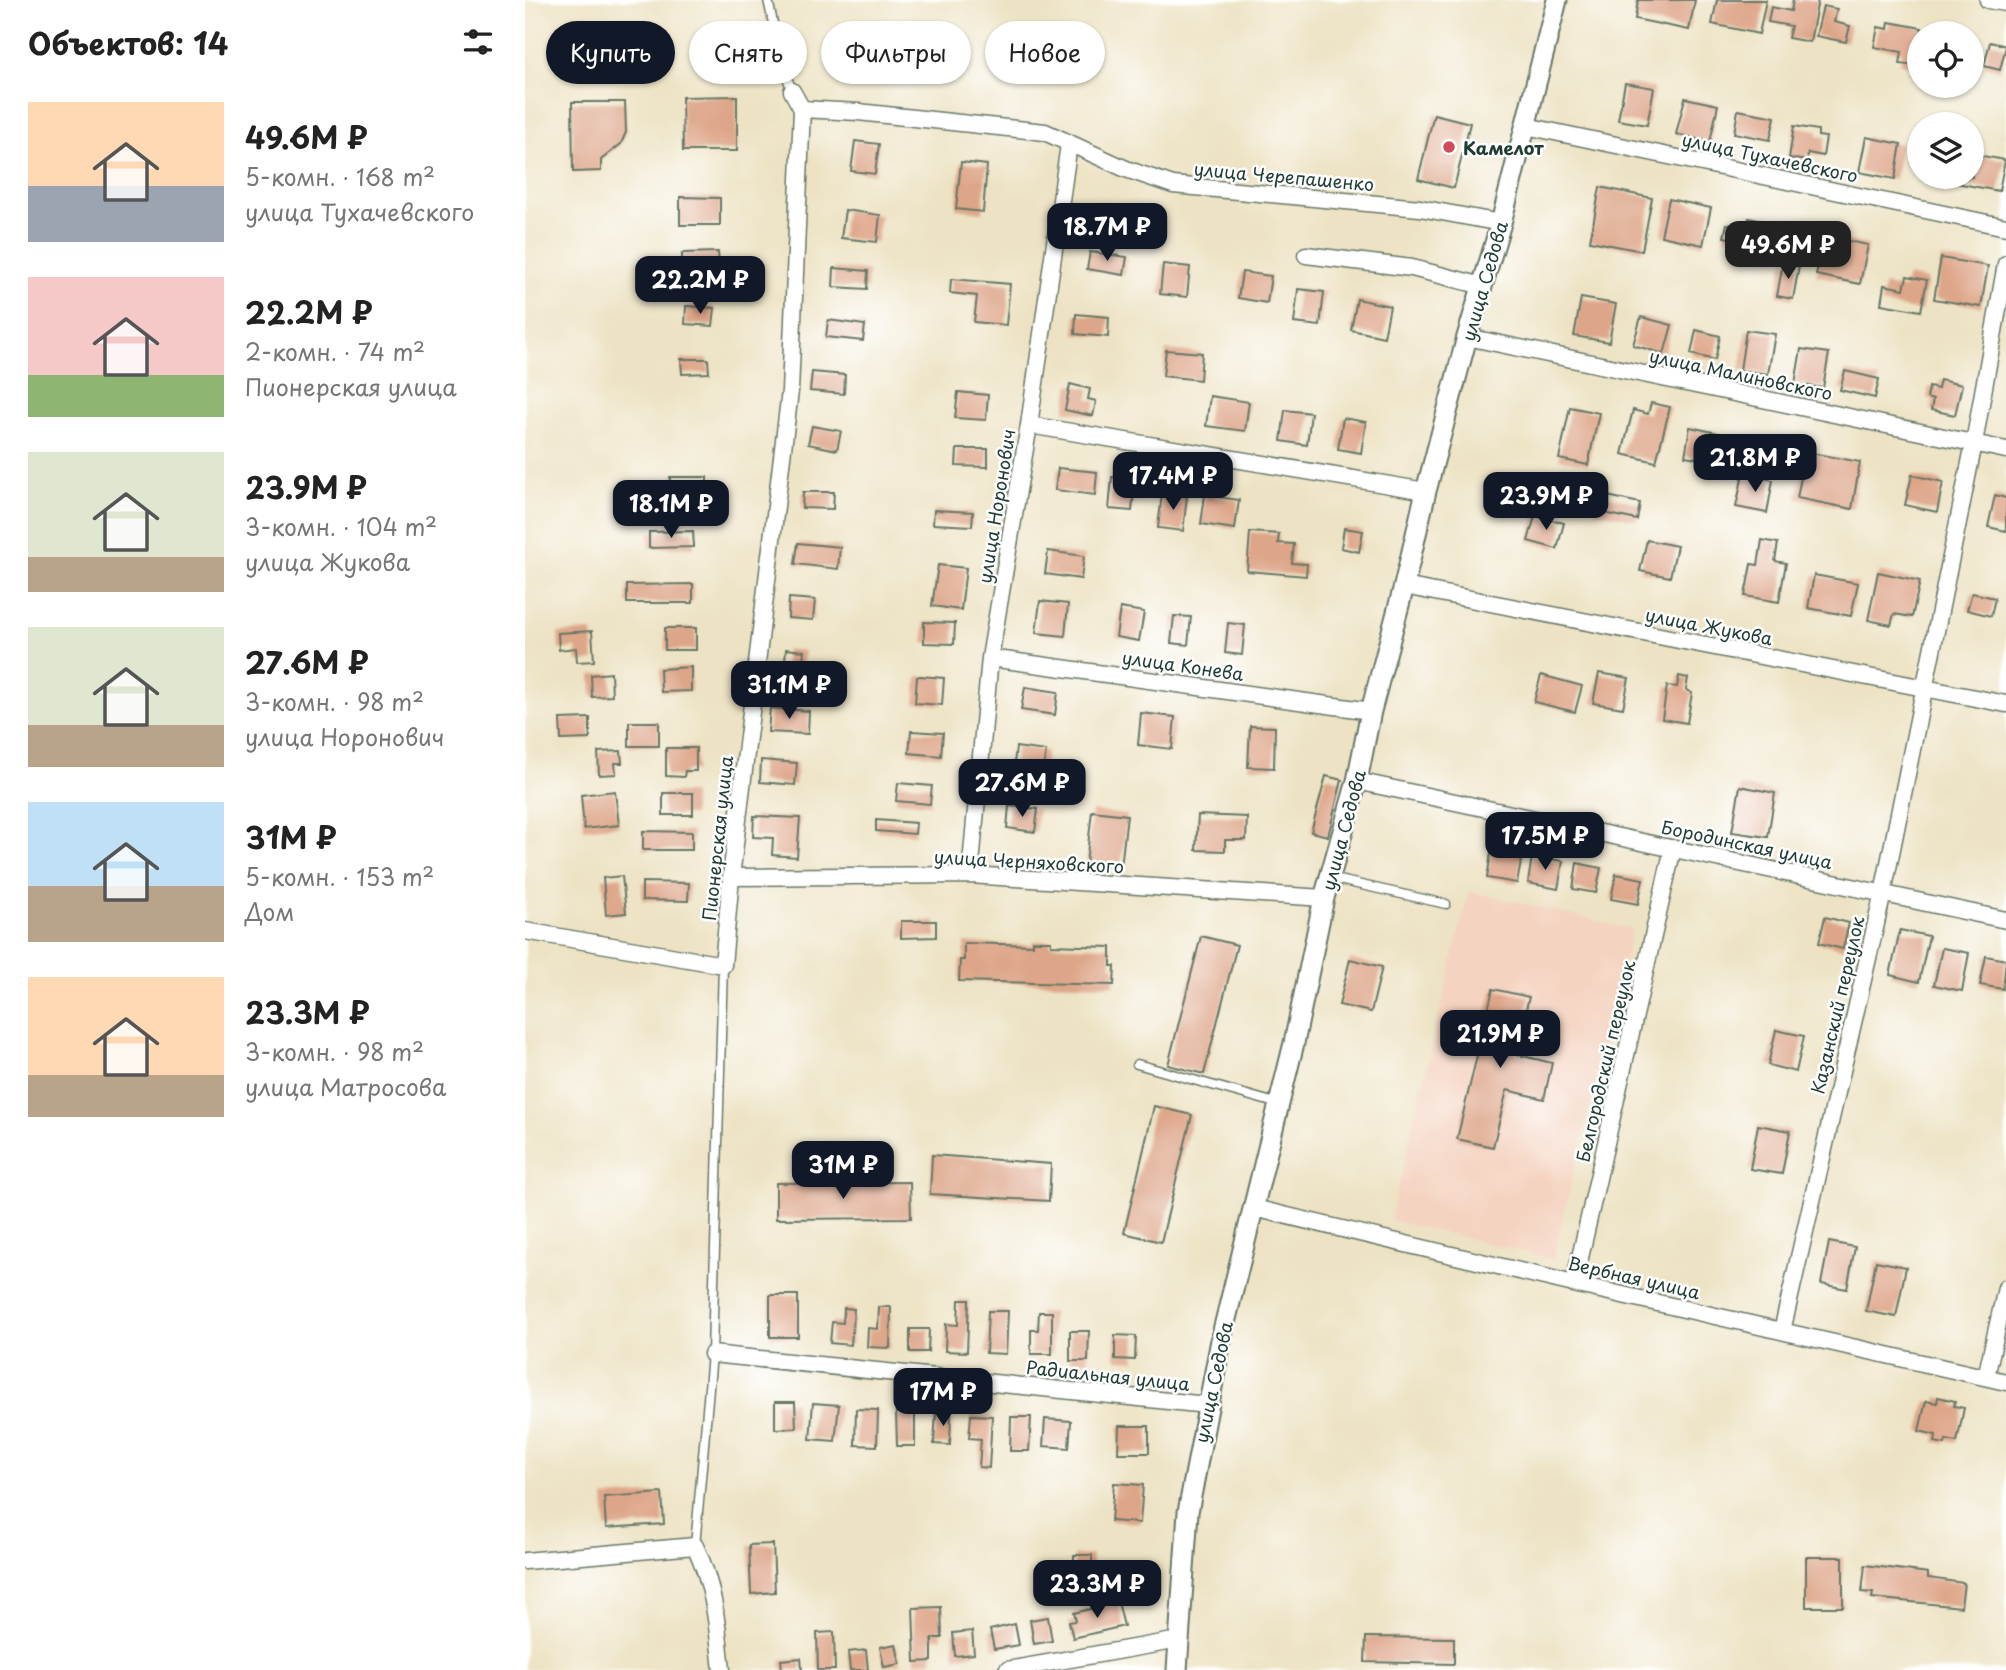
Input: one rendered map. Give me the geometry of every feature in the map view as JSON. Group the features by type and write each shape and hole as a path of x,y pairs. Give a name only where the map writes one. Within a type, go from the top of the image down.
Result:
{"street":[{"name":"улица Седова","path":"1177,1670 1188,1512 1221,1335 1279,1104 1324,898 1357,781 1371,711 1426,491 1501,223 1557,0"},
{"path":"1988,0 2006,3"},
{"path":"792,91 802,109"},
{"name":"улица Черепашенко","path":"802,109 858,112 1045,132 1126,169 1173,185 1420,208 1501,223"},
{"name":"Пионерская улица","path":"723,965 731,877 790,391 802,109"},
{"name":"улица Тухачевского","path":"1526,126 2006,227"},
{"name":"улица Норонович","path":"970,875 990,658 1029,425 1069,144"},
{"path":"1305,255 1412,268 1483,286"},
{"name":"Казанский переулок","path":"1782,1331 1883,893 1974,443 2006,264"},
{"name":"улица Малиновского","path":"1467,337 2006,450"},
{"path":"1029,425 1426,491"},
{"name":"улица Жукова","path":"1404,586 2006,704"},
{"name":"улица Конева","path":"990,658 1371,711"},
{"name":"Бородинская улица","path":"1357,781 2006,920"},
{"name":"Белгородский переулок","path":"1574,1284 1673,848"},
{"name":"улица Черняховского","path":"731,877 970,875 1324,898"},
{"path":"525,931 723,965"},
{"name":"Вербная улица","path":"1254,1208 2006,1382"},
{"path":"1986,1377 2006,1287"},
{"name":"Радиальная улица","path":"712,1354 1207,1405"},
{"path":"525,1561 695,1546 707,1570 713,1595 722,1670"},
{"path":"1007,1670 1179,1640"}],"lane":[{"path":"768,0 782,64 792,91"},
{"path":"1330,878 1446,904"},
{"path":"695,1546 712,1354 723,965"},
{"path":"1137,1064 1279,1104"}],"shaded area":[{"path":"1469,891 1632,929 1553,1259 1390,1220"}],"building":[{"path":"1638,0 1695,0 1689,30 1635,19"},
{"path":"1717,0 1766,0 1759,34 1712,24"},
{"path":"1793,0 1818,0 1810,42 1788,38 1791,26 1768,22 1771,7 1791,11"},
{"path":"1823,6 1837,9 1834,22 1850,26 1846,42 1816,36"},
{"path":"1889,22 1907,25 1907,65 1900,64 1902,52 1874,47 1878,27 1888,29"},
{"path":"1990,42 2006,46 2000,70 1984,66"},
{"path":"1625,83 1654,88 1647,125 1618,120"},
{"path":"737,96 737,151 683,151 682,97"},
{"path":"1685,98 1718,105 1710,142 1676,134"},
{"path":"572,102 625,102 626,132 621,144 601,160 601,171 573,172"},
{"path":"1738,110 1775,117 1770,140 1734,133"},
{"path":"1434,114 1470,123 1454,188 1418,179"},
{"path":"1794,126 1818,130 1818,136 1826,137 1823,156 1808,153 1807,161 1789,158"},
{"path":"1866,137 1901,144 1895,179 1859,172"},
{"path":"855,141 879,144 875,174 851,171"},
{"path":"1984,156 2005,160 1999,191 1984,188"},
{"path":"961,162 987,165 983,212 956,209"},
{"path":"1600,187 1652,198 1642,251 1590,241"},
{"path":"680,197 720,198 720,225 680,225"},
{"path":"1669,199 1711,208 1703,245 1661,236"},
{"path":"845,210 880,215 877,242 841,238"},
{"path":"1749,218 1769,222 1762,256 1740,251 1743,241 1724,237 1727,224 1746,228"},
{"path":"1824,236 1868,245 1860,284 1816,275"},
{"path":"718,252 719,266 682,268 682,253"},
{"path":"1090,252 1127,257 1124,275 1087,269"},
{"path":"1941,258 1988,266 1981,307 1934,299"},
{"path":"1783,263 1799,266 1793,299 1777,296"},
{"path":"1163,264 1190,267 1187,297 1160,294"},
{"path":"834,268 868,271 867,289 833,287"},
{"path":"1242,272 1271,276 1267,303 1238,298"},
{"path":"1907,276 1927,280 1921,311 1881,304 1884,285 1904,289"},
{"path":"951,279 1010,284 1006,325 974,322 977,296 950,293"},
{"path":"1298,289 1324,292 1320,326 1294,323"},
{"path":"1581,298 1616,304 1609,342 1574,336"},
{"path":"1357,299 1390,306 1384,337 1351,330"},
{"path":"686,306 715,308 713,326 685,324"},
{"path":"1076,314 1109,317 1108,337 1075,334"},
{"path":"1641,317 1672,325 1664,354 1633,345"},
{"path":"828,320 865,325 863,341 826,337"},
{"path":"1696,330 1720,336 1715,360 1691,354"},
{"path":"1746,330 1775,334 1768,374 1740,370"},
{"path":"1801,349 1829,353 1823,388 1795,384"},
{"path":"1166,350 1202,353 1200,380 1163,376"},
{"path":"681,359 708,359 709,373 682,374"},
{"path":"1845,371 1879,379 1875,398 1840,390"},
{"path":"812,372 845,375 844,394 810,391"},
{"path":"1940,380 1962,385 1955,415 1931,410 1933,400 1927,398 1929,387 1938,389"},
{"path":"1070,384 1090,389 1088,399 1096,401 1093,416 1065,410"},
{"path":"958,392 988,395 986,420 955,418"},
{"path":"1210,396 1249,402 1245,431 1206,426"},
{"path":"1651,403 1670,407 1656,462 1622,454 1633,410 1648,414"},
{"path":"1570,407 1599,413 1588,465 1559,459"},
{"path":"1285,410 1311,413 1307,445 1281,441"},
{"path":"1343,418 1366,422 1361,453 1338,449"},
{"path":"812,426 841,431 837,450 808,444"},
{"path":"1690,427 1718,433 1713,461 1685,456"},
{"path":"957,449 988,449 988,467 956,466"},
{"path":"1806,452 1860,462 1852,509 1797,498"},
{"path":"1058,468 1097,472 1095,495 1055,490"},
{"path":"1743,474 1773,480 1767,513 1736,507"},
{"path":"1912,475 1943,482 1937,512 1905,505"},
{"path":"670,477 707,477 707,496 670,496"},
{"path":"1112,477 1135,479 1132,511 1109,509"},
{"path":"803,492 834,492 833,509 802,508"},
{"path":"1162,493 1187,496 1183,531 1158,528"},
{"path":"1598,494 1640,503 1637,520 1595,511"},
{"path":"1205,495 1239,500 1235,529 1201,524"},
{"path":"1995,495 2006,498 2006,531 1988,527"},
{"path":"934,510 973,512 972,526 933,524"},
{"path":"1535,516 1564,523 1557,549 1528,541"},
{"path":"1344,528 1363,531 1359,552 1341,548"},
{"path":"693,531 694,547 649,548 649,532"},
{"path":"1250,532 1279,534 1278,543 1294,544 1292,563 1307,564 1306,576 1247,571"},
{"path":"1647,540 1677,546 1670,577 1640,571"},
{"path":"1762,540 1778,543 1775,561 1786,563 1779,602 1745,596 1751,564 1758,565"},
{"path":"798,543 840,547 838,569 795,564"},
{"path":"1048,551 1084,556 1081,579 1045,574"},
{"path":"938,565 966,568 961,610 932,606"},
{"path":"1878,572 1920,581 1912,617 1894,614 1891,625 1868,620"},
{"path":"1814,575 1858,583 1851,616 1808,608"},
{"path":"693,584 693,603 627,603 627,585"},
{"path":"1972,593 1995,598 1991,616 1967,610"},
{"path":"789,598 815,600 813,620 788,618"},
{"path":"1040,601 1068,604 1065,636 1036,633"},
{"path":"1120,608 1144,612 1139,641 1116,637"},
{"path":"1174,616 1191,617 1188,645 1171,643"},
{"path":"924,622 955,623 954,644 924,643"},
{"path":"1228,623 1245,625 1242,655 1225,653"},
{"path":"665,628 696,628 696,650 665,650"},
{"path":"592,631 594,661 577,662 576,648 559,650 558,633"},
{"path":"786,649 804,651 800,687 819,689 817,700 782,696"},
{"path":"691,667 691,691 661,692 660,669"},
{"path":"611,673 612,696 592,697 591,675"},
{"path":"1599,673 1629,678 1623,708 1593,703"},
{"path":"1541,675 1582,686 1575,712 1534,702"},
{"path":"1679,676 1688,678 1686,690 1692,693 1687,723 1662,719 1667,686 1677,687"},
{"path":"917,677 944,678 942,705 915,703"},
{"path":"1025,687 1058,692 1055,715 1021,710"},
{"path":"770,708 809,711 808,734 768,732"},
{"path":"1141,713 1175,717 1172,749 1138,745"},
{"path":"590,718 590,739 561,740 560,719"},
{"path":"629,722 659,722 659,746 629,746"},
{"path":"1250,726 1275,727 1274,768 1248,767"},
{"path":"911,731 943,733 941,756 909,753"},
{"path":"1016,747 1046,751 1044,768 1014,764"},
{"path":"666,748 696,748 696,771 685,771 684,777 666,776"},
{"path":"621,751 622,763 615,763 616,774 599,775 598,752"},
{"path":"761,760 797,763 795,785 760,782"},
{"path":"1326,776 1342,780 1328,836 1311,832"},
{"path":"898,783 932,786 930,804 896,801"},
{"path":"1740,786 1775,793 1768,837 1732,832"},
{"path":"615,791 619,825 584,829 581,795"},
{"path":"663,793 693,793 693,815 663,815"},
{"path":"1009,806 1038,809 1035,832 1007,828"},
{"path":"1092,811 1127,815 1121,867 1086,863"},
{"path":"1198,815 1247,817 1246,840 1225,840 1225,851 1196,850"},
{"path":"754,816 800,818 797,857 772,855 773,838 753,837"},
{"path":"876,820 916,823 915,834 876,831"},
{"path":"643,831 692,832 692,850 643,850"},
{"path":"1492,847 1523,852 1517,883 1487,878"},
{"path":"1532,856 1563,861 1558,889 1528,883"},
{"path":"1577,863 1601,868 1596,893 1573,889"},
{"path":"1616,874 1643,879 1638,904 1611,899"},
{"path":"622,876 626,913 606,915 603,878"},
{"path":"642,882 689,883 688,901 642,900"},
{"path":"1825,917 1849,923 1843,949 1819,943"},
{"path":"901,921 936,921 936,937 901,938"},
{"path":"1900,930 1929,936 1919,982 1890,975"},
{"path":"1201,936 1237,945 1204,1074 1168,1065"},
{"path":"1033,941 1051,941 1051,945 1111,947 1111,966 1115,966 1114,985 959,981 960,960 964,960 964,943 1033,945"},
{"path":"1942,948 1969,953 1962,991 1934,985"},
{"path":"1986,956 2006,960 2003,989 1980,985"},
{"path":"1350,959 1382,967 1371,1012 1339,1005"},
{"path":"1493,989 1529,997 1515,1054 1552,1063 1544,1099 1507,1090 1493,1147 1457,1139"},
{"path":"1776,1030 1804,1036 1796,1072 1768,1065"},
{"path":"1154,1106 1192,1115 1161,1242 1124,1233"},
{"path":"1758,1125 1790,1131 1782,1174 1750,1169"},
{"path":"932,1155 1051,1164 1049,1201 930,1194"},
{"path":"910,1182 911,1218 776,1219 776,1183"},
{"path":"1829,1242 1855,1247 1847,1289 1821,1284"},
{"path":"1876,1261 1906,1267 1896,1317 1866,1311"},
{"path":"770,1295 798,1295 798,1337 770,1337"},
{"path":"959,1300 969,1300 967,1352 945,1351 946,1324 958,1325"},
{"path":"879,1307 891,1307 890,1348 867,1347 868,1328 878,1329"},
{"path":"844,1308 854,1309 851,1345 830,1343 832,1322 843,1323"},
{"path":"988,1311 1008,1311 1006,1354 986,1353"},
{"path":"1039,1312 1052,1312 1052,1354 1031,1354 1031,1330 1038,1330"},
{"path":"910,1329 929,1329 928,1352 910,1352"},
{"path":"1070,1331 1089,1331 1088,1361 1070,1361"},
{"path":"1115,1335 1136,1336 1135,1360 1115,1359"},
{"path":"1938,1397 1955,1401 1954,1406 1964,1408 1957,1442 1935,1442 1936,1435 1919,1431 1926,1401 1937,1403"},
{"path":"775,1402 795,1402 796,1428 775,1429"},
{"path":"813,1403 839,1405 835,1441 810,1439"},
{"path":"856,1409 878,1410 877,1446 855,1445"},
{"path":"896,1412 915,1412 915,1446 897,1446"},
{"path":"936,1412 951,1412 950,1445 934,1444"},
{"path":"971,1415 992,1416 989,1468 979,1467 981,1439 969,1438"},
{"path":"1011,1417 1031,1417 1029,1451 1010,1451"},
{"path":"1045,1419 1071,1421 1069,1448 1043,1446"},
{"path":"1119,1426 1149,1426 1149,1453 1118,1453"},
{"path":"1114,1483 1143,1485 1140,1523 1111,1521"},
{"path":"662,1493 664,1524 606,1528 604,1497"},
{"path":"773,1544 775,1592 751,1594 749,1545"},
{"path":"1074,1555 1092,1555 1092,1569 1074,1568"},
{"path":"1806,1557 1843,1557 1843,1607 1806,1607"},
{"path":"1865,1565 1928,1573 1928,1578 1964,1583 1961,1607 1872,1598 1873,1593 1862,1592"},
{"path":"1118,1602 1124,1626 1073,1638 1069,1622 1076,1621 1074,1613"},
{"path":"941,1607 942,1638 932,1638 932,1661 915,1662 913,1608"},
{"path":"1048,1617 1052,1641 1034,1644 1030,1620"},
{"path":"1015,1624 1019,1645 994,1649 990,1630"},
{"path":"972,1631 974,1654 955,1656 953,1633"},
{"path":"834,1632 835,1670 818,1670 817,1633"},
{"path":"1366,1637 1454,1638 1454,1664 1365,1662"},
{"path":"896,1644 900,1664 884,1667 880,1647"},
{"path":"866,1650 868,1670 850,1670 848,1652"},
{"path":"801,1658 802,1670 782,1670 781,1660"}],"place":[{"name":"Камелот","path":"1449,147"}]}
